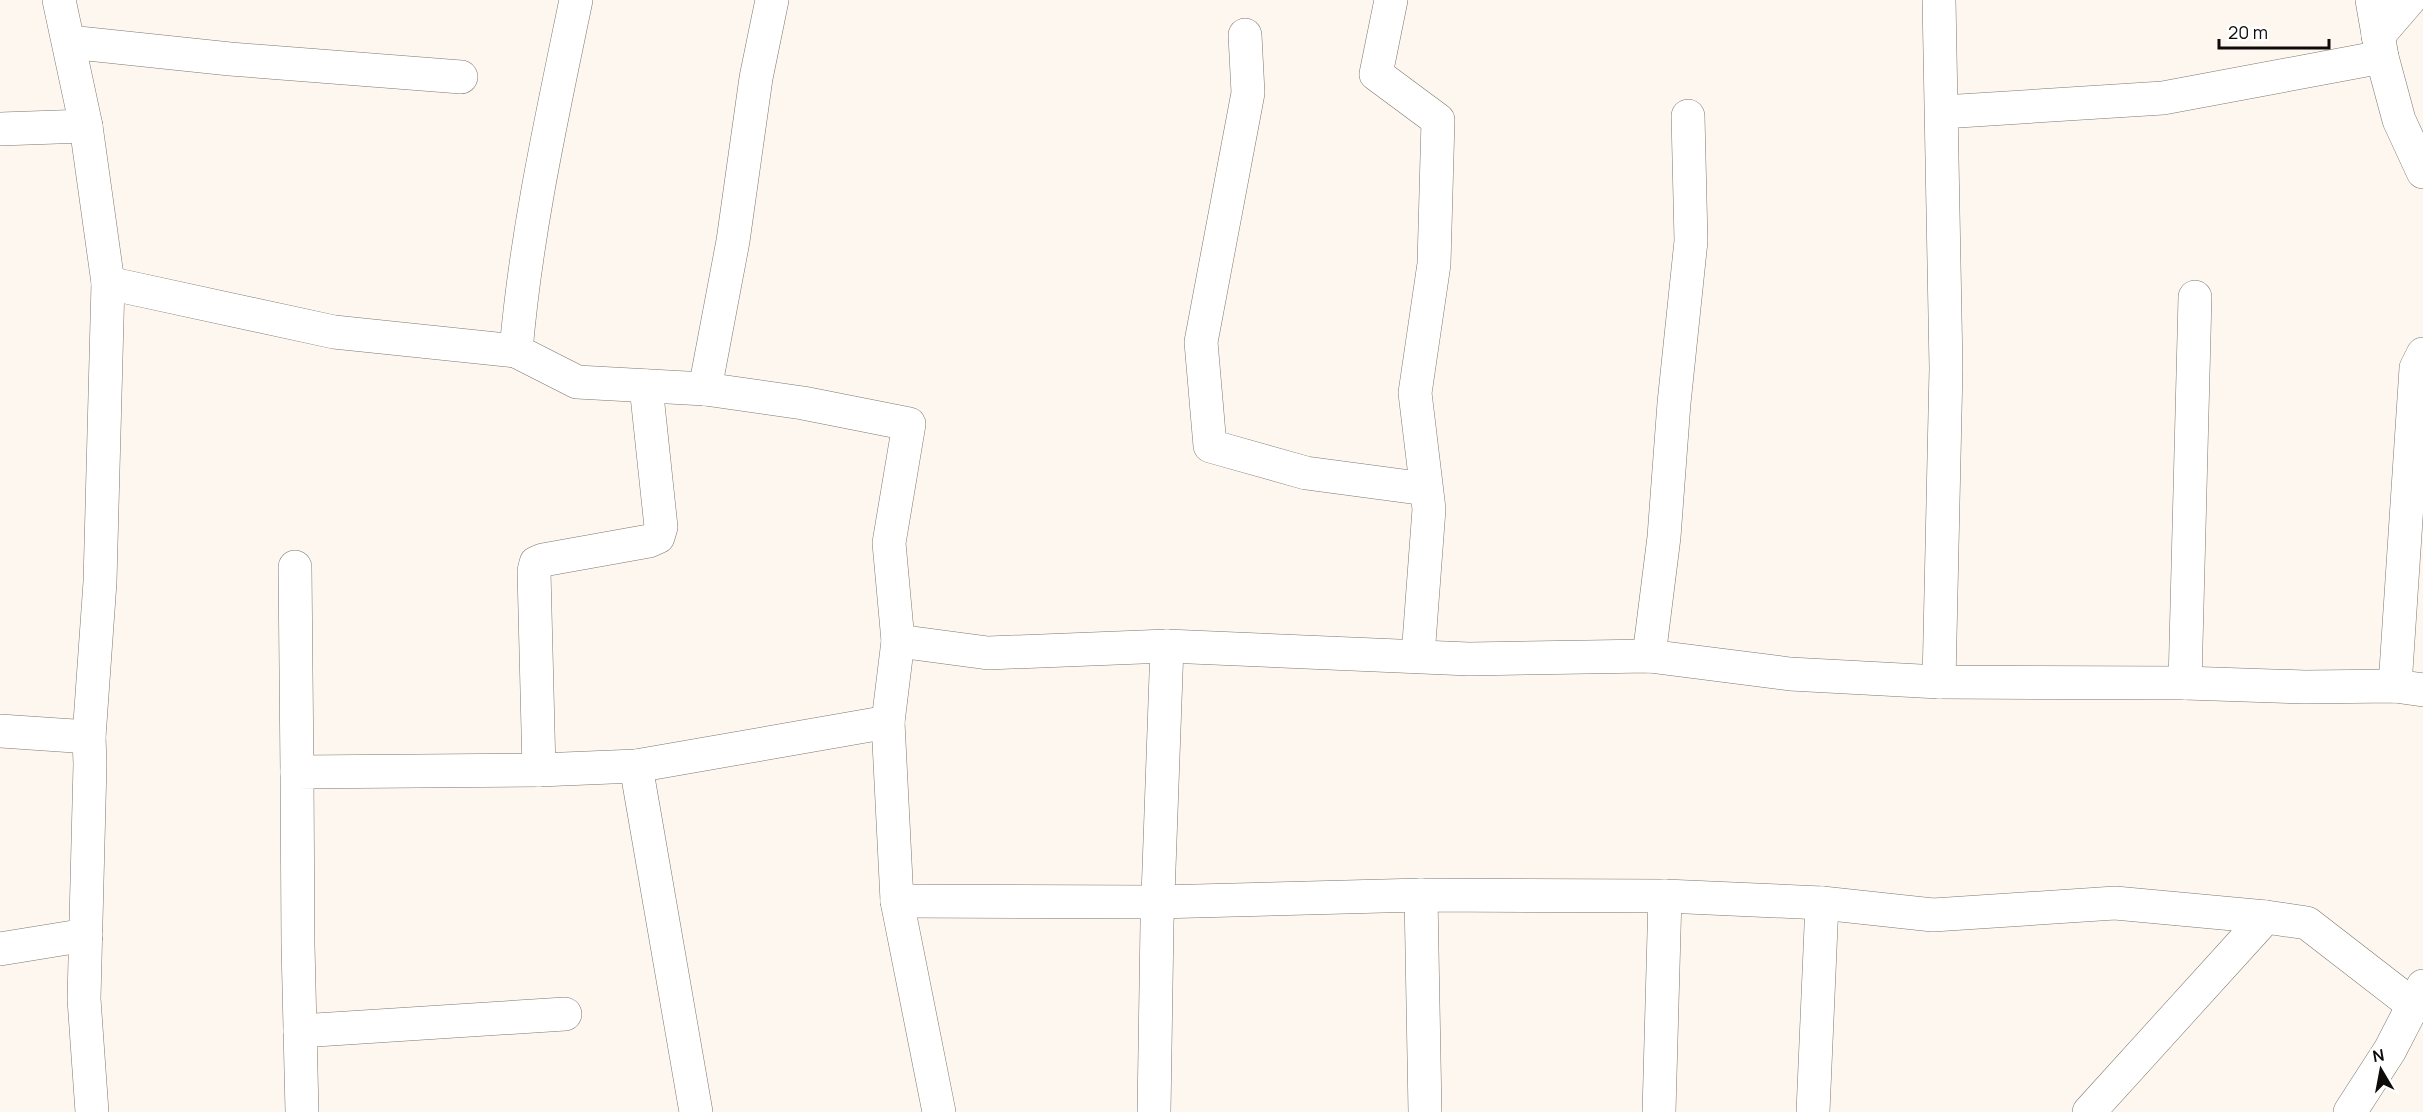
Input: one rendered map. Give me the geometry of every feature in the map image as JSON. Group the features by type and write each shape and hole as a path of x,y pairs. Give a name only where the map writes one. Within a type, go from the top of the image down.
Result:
{"street":[{"path":"59,0 86,126 108,283 100,582 89,737 84,999 92,1112"},
{"path":"516,351 520,305 550,125 576,0"},
{"path":"705,389 733,241 756,78 772,0"},
{"path":"1390,0 1376,74 1438,120 1434,264 1415,393 1429,509 1418,656"},
{"path":"1939,0 1943,112 1946,368 1939,682"},
{"path":"2372,0 2380,47 2399,120 2423,172"},
{"path":"1943,112 2163,98 2380,47 2409,0"},
{"path":"1245,34 1248,93 1200,342 1210,446 1306,473 1426,489"},
{"path":"69,42 230,59 460,77"},
{"path":"1649,656 1664,537 1674,403 1691,241 1688,116"},
{"path":"0,129 86,126"},
{"path":"108,283 334,332 516,351 577,382 705,389 803,403 909,424 889,543 898,640 888,722 897,901 939,1112"},
{"path":"2185,684 2195,297"},
{"path":"898,640 988,653 1167,646 1469,659 1649,656 1790,674 1939,682 2409,688 2416,368 2423,354"},
{"path":"539,770 534,571 536,563 649,541 658,537 661,527 646,386"},
{"path":"295,567 302,1112"},
{"path":"1154,1112 1158,902 1167,646"},
{"path":"297,772 539,770 636,766 888,722"},
{"path":"0,731 89,737"},
{"path":"636,766 696,1112"},
{"path":"897,901 1158,902 1421,895 1665,896 1822,903 1933,915 2115,903 2266,917 2307,923 2418,995 2390,1050 2350,1112"},
{"path":"1421,895 1425,1112"},
{"path":"1659,1112 1665,896"},
{"path":"1813,1112 1822,903"},
{"path":"2089,1112 2266,917"},
{"path":"0,949 86,936"},
{"path":"300,1031 565,1014"}]}
